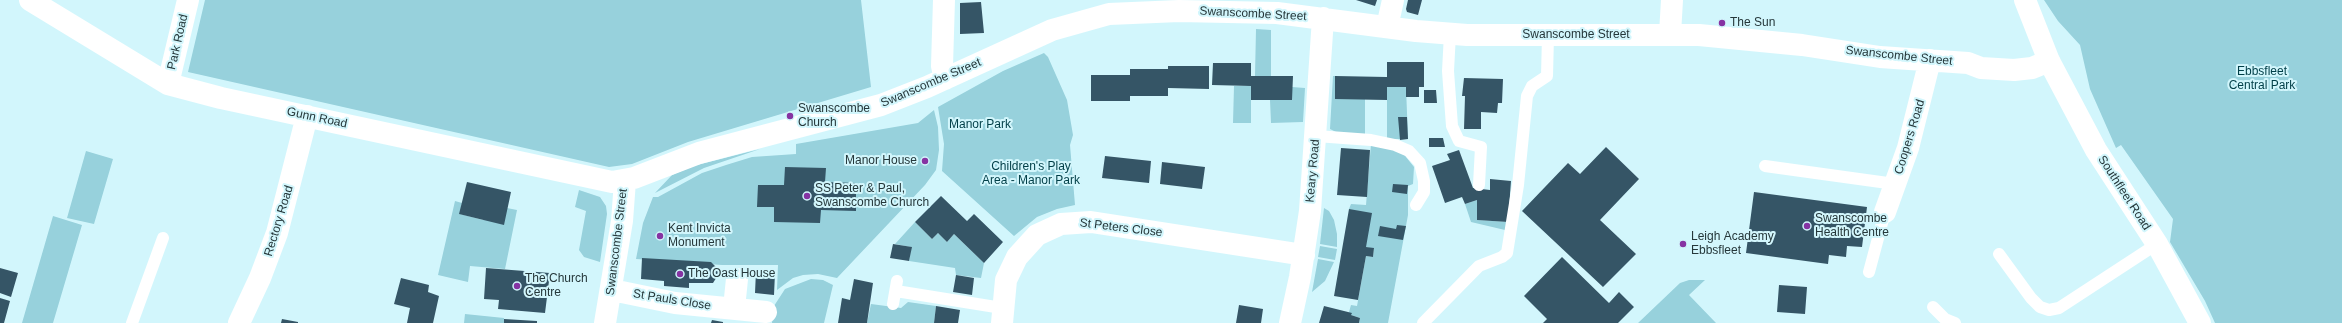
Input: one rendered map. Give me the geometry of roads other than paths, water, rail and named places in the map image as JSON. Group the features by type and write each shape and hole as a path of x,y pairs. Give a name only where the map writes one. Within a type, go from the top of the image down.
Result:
{"street":[{"name":"Gunn Road","path":"30,0 168,84 595,180 625,181"},
{"name":"Park Road","path":"168,84 188,0"},
{"path":"944,0 942,66 945,79"},
{"path":"1387,27 1393,0"},
{"path":"1670,34 1672,0"},
{"name":"Southfleet Road","path":"2025,0 2049,61 2096,150 2157,244 2200,323"},
{"name":"Swanscombe Street","path":"606,323 622,221 625,181 699,153 871,108 945,79 1052,30 1109,14 1179,11 1277,13 1450,34 1548,36 1670,34 1703,35 1802,44 1880,57 1968,63 1981,68 2014,70 2032,68 2049,61"},
{"name":"Keary Road","path":"1290,323 1304,255 1316,136 1323,18"},
{"name":"Coopers Road","path":"1885,212 1912,136 1930,60"},
{"name":"Rectory Road","path":"239,323 260,278 277,233 307,116"},
{"name":"St Peters Close","path":"1002,315 1006,280 1019,254 1037,235 1064,223 1091,222 1304,255"},
{"path":"734,308 737,279"},
{"name":"St Pauls Close","path":"612,290 664,301 734,308 759,315"}],"lane":[{"path":"1450,34 1448,72 1452,126 1459,141 1481,147 1479,185"},
{"path":"1423,323 1479,266 1502,257 1507,252 1516,195 1527,96 1532,86 1547,76 1548,36"},
{"path":"1316,136 1371,140 1395,145 1409,151 1420,163 1424,180 1424,192 1416,205"},
{"path":"1765,166 1895,184"},
{"path":"1869,272 1885,212"},
{"path":"132,323 163,238"},
{"path":"1999,254 2031,298 2040,307 2049,310 2059,308 2157,244"},
{"path":"893,304 897,286 1002,315"},
{"path":"1933,307 1945,319 1955,323"}],"place":[{"name":"The Sun","path":"1722,23"},
{"name":"Swanscombe Church","path":"790,116"},
{"name":"Manor House","path":"925,161"},
{"name":"SS Peter & Paul, Swanscombe Church","path":"807,196"},
{"name":"Swanscombe Health Centre","path":"1807,226"},
{"name":"Kent Invicta Monument","path":"660,236"},
{"name":"Leigh Academy Ebbsfleet","path":"1683,244"},
{"name":"The Oast House","path":"680,274"},
{"name":"The Church Centre","path":"517,286"}],"park label":[{"name":"Ebbsfleet Central Park","path":"2262,79"},
{"name":"Manor Park","path":"980,125"},
{"name":"Children's Play Area - Manor Park","path":"1031,174"}]}
